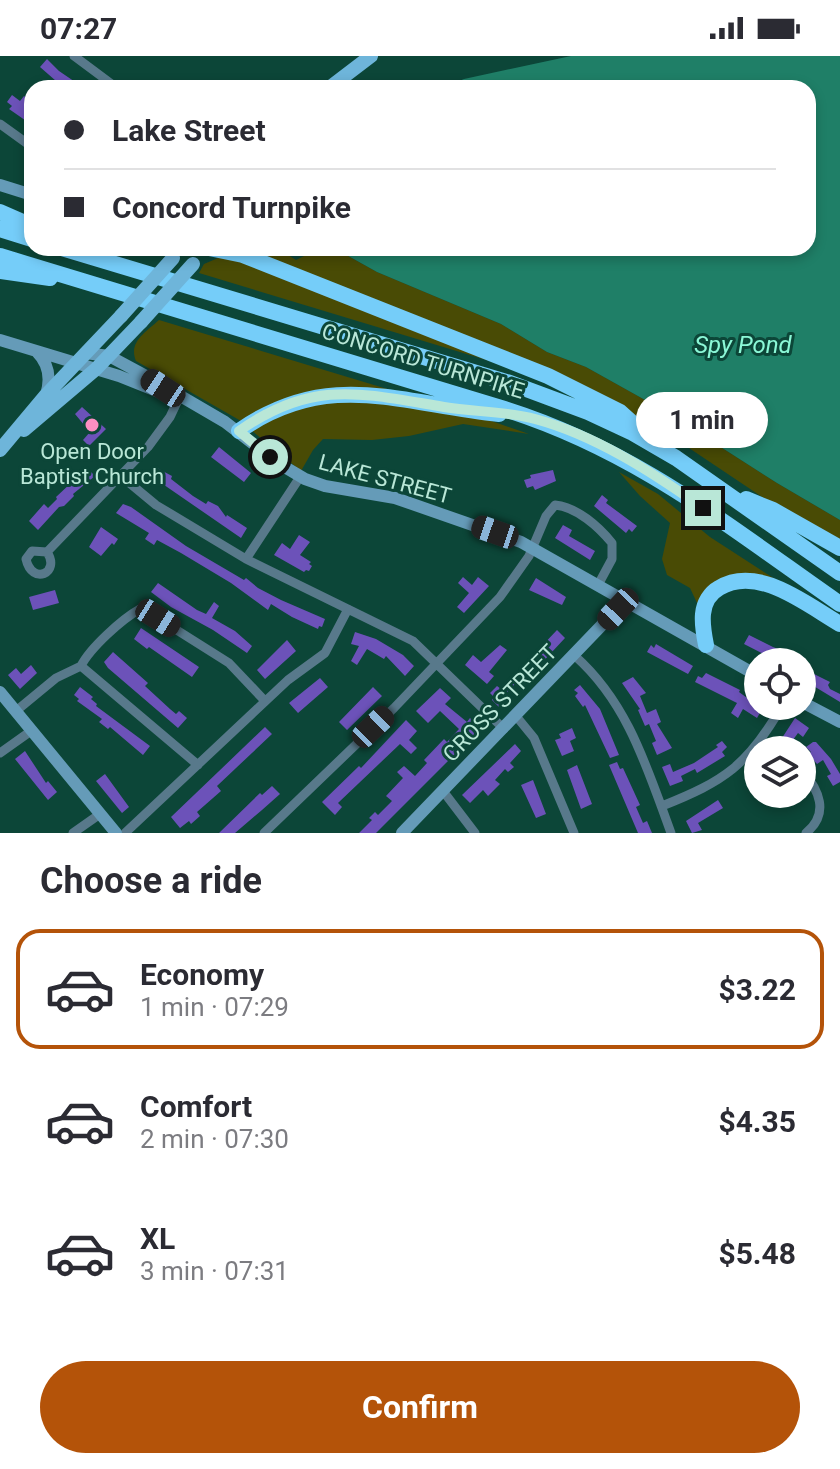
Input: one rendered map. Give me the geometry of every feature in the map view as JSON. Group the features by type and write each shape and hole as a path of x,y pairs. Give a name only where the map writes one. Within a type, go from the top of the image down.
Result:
{"highway":[{"path":"0,212 24,222"},
{"path":"0,229 24,236"},
{"name":"CONCORD TURNPIKE","path":"0,256 533,418 592,442 649,472 840,604"},
{"name":"CONCORD TURNPIKE","path":"90,256 542,394 595,415 662,450 840,573"},
{"path":"251,256 556,380 620,412 662,450"},
{"path":"0,271 21,276 81,280"},
{"path":"239,431 284,405 337,393 370,394 533,418"},
{"path":"721,489 773,510 840,548"},
{"path":"706,645 705,605 715,591 731,583 757,582 777,588 840,624"}],"main road":[{"path":"340,80 371,56"},
{"path":"0,185 24,192"},
{"path":"5,446 46,395 175,256"},
{"path":"5,446 96,369 200,256"},
{"path":"0,340 37,352 81,358 109,356"},
{"path":"37,352 44,360 48,373 46,395"},
{"name":"LAKE STREET","path":"109,356 239,431 300,477 325,486 401,500 505,535 744,668"},
{"name":"LAKE STREET","path":"81,358 96,369 179,398"},
{"name":"CROSS STREET","path":"402,833 626,600"},
{"path":"0,692 116,833"},
{"path":"816,710 840,724"}],"street":[{"path":"74,56 106,80"},
{"path":"0,124 24,141"},
{"path":"47,552 158,434 179,398"},
{"path":"121,476 156,505 246,559 400,633 438,663 504,729"},
{"path":"246,559 300,477"},
{"path":"264,833 438,663 508,587 533,548 552,506 571,509 590,522 613,546 612,559 598,585"},
{"path":"16,711 56,678 81,666 108,635 140,609 229,663 265,701"},
{"path":"125,833 288,680 325,653 348,609"},
{"path":"575,656 592,671 617,702 671,833"},
{"path":"81,666 198,765"},
{"path":"516,716 534,738 574,833"},
{"path":"0,753 31,731"},
{"path":"662,806 696,793 744,761"},
{"path":"806,833 820,814 821,801 816,788"},
{"path":"443,791 475,833"},
{"path":"73,833 100,814"}],"shaded area":[{"path":"228,256 493,362 199,273 204,264"},
{"path":"266,256 290,256 296,260 304,256 348,256 377,272 501,324 547,352 586,367 663,410 840,520 840,543 780,509 683,444 606,398"},
{"path":"159,320 394,391 349,389 315,392 282,401 241,421 136,361 136,343"},
{"path":"340,397 483,418 529,434 463,424 409,436 372,440 323,439 301,471 251,430 276,412"},
{"path":"619,472 658,494 710,537 778,581 753,576 698,605 690,588 667,575 662,559 670,523"}],"water":[{"name":"Spy Pond","path":"571,56 840,56 840,520 663,410 586,367 547,352 501,324 377,272 348,256 816,256 816,80 462,80"}],"building":[{"path":"47,59 72,80 55,80 40,67"},
{"path":"12,95 20,101 24,96 24,119 9,109 12,106 7,102"},
{"name":"Open Door Baptist Church","path":"82,407 106,429 89,446 83,440 90,432 75,414"},
{"path":"219,447 251,473 244,482 211,457"},
{"path":"87,468 95,476 38,530 29,521 44,504 48,508"},
{"path":"157,468 172,476 171,479 193,496 206,504 208,501 218,506 226,517 247,528 241,538 154,478 151,475"},
{"path":"553,470 556,481 535,490 533,486 527,488 524,480 531,478 530,475"},
{"path":"602,495 608,500 606,503 637,526 632,532 629,529 626,533 594,506"},
{"path":"123,504 258,588 325,619 322,627 318,629 271,604 268,610 181,553 157,540 154,545 145,539 149,533 116,513"},
{"path":"563,525 572,530 569,536 595,551 590,560 555,538"},
{"path":"101,527 118,539 101,556 89,547"},
{"path":"299,535 310,542 300,555 311,562 309,571 304,572 274,555 282,543 290,549"},
{"path":"463,577 472,585 478,577 489,586 464,613 457,607 469,593 458,583"},
{"path":"536,578 566,597 562,605 529,590"},
{"path":"158,583 206,614 214,602 219,606 212,618 235,631 252,646 247,653 151,592"},
{"path":"55,590 59,603 33,610 29,597"},
{"path":"141,628 199,667 192,677 134,639"},
{"path":"557,630 565,638 524,682 515,684 504,696 507,700 499,707 490,693 497,686 501,689"},
{"path":"355,632 376,639 403,655 414,666 405,676 386,656 384,659 367,649 357,665 351,661 359,646 351,644"},
{"path":"749,635 776,648 752,648 744,644"},
{"path":"287,640 296,651 265,679 257,670"},
{"path":"656,644 693,666 688,674 647,652 651,645 654,648"},
{"path":"500,645 507,650 489,672 494,676 487,684 465,665 473,655 481,662"},
{"path":"113,652 148,683 145,686 170,709 176,714 179,711 187,718 178,728 108,668 104,662"},
{"path":"31,665 37,673 20,689 8,675 16,668 21,674"},
{"path":"706,673 740,690 744,696 744,710 738,718 731,713 737,703 695,682 698,676 702,678"},
{"path":"816,675 830,682 830,689 840,694 840,702 816,687"},
{"path":"633,677 646,693 640,696 647,713 656,709 661,722 657,724 672,748 657,755 652,743 656,741 649,724 645,726 640,709 622,683"},
{"path":"320,678 328,687 298,713 289,703"},
{"path":"580,685 600,709 619,755 610,758 585,705 583,707 575,696 578,693 574,690"},
{"path":"80,687 93,697 91,699 96,706 150,746 143,755 77,701 79,699 74,695"},
{"path":"373,687 382,696 347,730 339,722"},
{"path":"440,688 451,698 445,704 467,722 470,718 480,729 376,833 359,833 372,820 369,818 375,812 378,815 392,801 386,796 403,778 397,772 404,766 415,776 427,763 424,760 444,739 447,742 459,729 440,711 428,723 416,711"},
{"path":"406,720 417,731 409,740 417,748 411,754 400,744 338,803 342,807 335,815 322,802 359,766 361,768"},
{"path":"794,720 809,728 804,736 798,733 796,736 783,736"},
{"path":"265,727 272,734 217,786 221,791 197,812 200,816 180,828 171,817"},
{"path":"572,728 576,738 570,741 574,751 562,756 555,740 561,738 559,734"},
{"path":"722,741 727,747 722,752 725,756 697,773 695,769 681,776 683,781 670,786 662,767 670,764 673,772 694,763"},
{"path":"816,742 840,774 840,782 833,786 827,776 831,774 823,760 817,764"},
{"path":"515,744 521,751 510,763 514,767 508,772 505,769 495,780 500,784 488,796 483,790 470,803 462,795"},
{"path":"25,751 46,783 48,781 57,792 48,800 15,759"},
{"path":"617,762 620,769 623,768 640,805 636,807 643,823 647,821 652,833 638,833 609,765"},
{"path":"577,765 592,804 581,809 567,770"},
{"path":"105,774 129,807 122,813 96,781"},
{"path":"533,780 546,814 536,818 521,785"},
{"path":"272,786 280,794 262,810 235,833 219,833 260,793 262,795"},
{"path":"718,800 723,808 698,823 702,830 692,833 686,821"}],"place":[{"name":"Open Door Baptist Church","path":"92,425"}],"route":[{"path":"270,457 239,431 271,411 303,399 337,393 370,394 533,418 621,456 703,508"}]}
